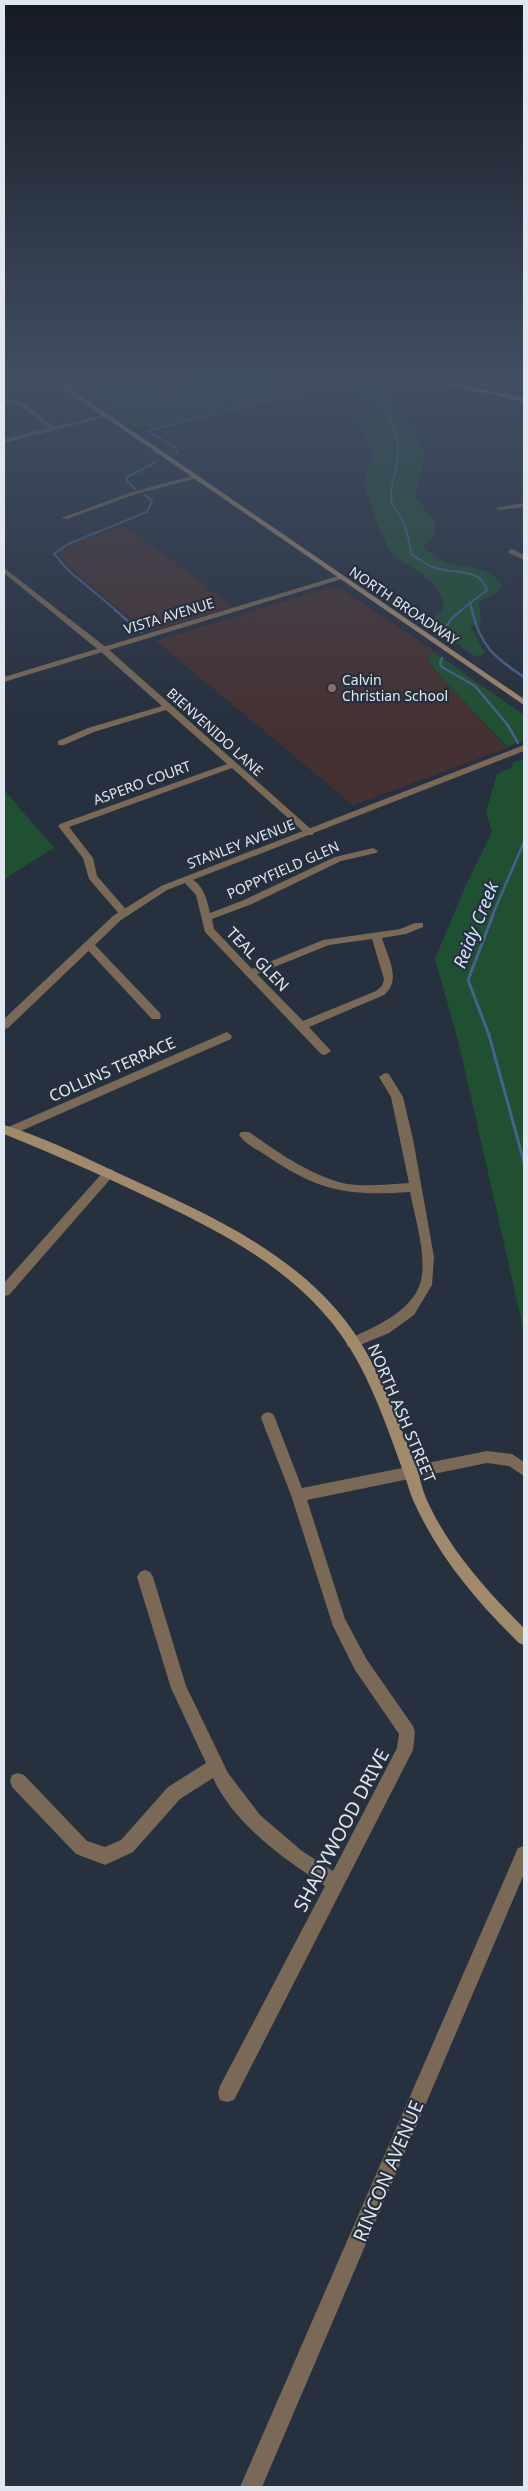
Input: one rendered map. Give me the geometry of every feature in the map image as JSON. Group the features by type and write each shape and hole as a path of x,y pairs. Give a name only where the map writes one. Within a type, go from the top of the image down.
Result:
{"main road":[{"name":"NORTH BROADWAY","path":"217,492 524,703"},
{"name":"NORTH ASH STREET","path":"7,1130 109,1173 222,1227 268,1256 302,1282 326,1306 363,1359 411,1473 419,1498 452,1558 501,1616 524,1638"}],"street":[{"path":"65,518 138,492"},
{"path":"499,508 524,505"},
{"path":"512,551 524,558"},
{"name":"BIENVENIDO LANE","path":"4,570 104,650 310,833"},
{"name":"VISTA AVENUE","path":"4,680 341,578"},
{"path":"61,744 91,730 166,707"},
{"name":"STANLEY AVENUE","path":"4,1025 88,944 124,914 164,888 310,833 524,748"},
{"name":"ASPERO COURT","path":"124,914 92,877 88,858 63,826 232,765"},
{"name":"POPPYFIELD GLEN","path":"206,918 248,902 338,859 355,854 373,852"},
{"name":"TEAL GLEN","path":"187,880 201,894 209,930 325,1051"},
{"path":"250,973 327,942 402,932 419,925"},
{"path":"302,1026 380,993 387,986 389,979 376,936"},
{"path":"88,944 156,1016"},
{"name":"COLLINS TERRACE","path":"7,1130 227,1036"},
{"path":"353,1343 384,1329 409,1311 426,1285 428,1257 407,1139 397,1097 385,1077"},
{"path":"245,1135 302,1173 318,1180 365,1190 416,1187"},
{"path":"4,1290 109,1173"},
{"name":"SHADYWOOD DRIVE","path":"227,2093 405,1750 407,1732 361,1665 338,1621 298,1496 268,1418"},
{"path":"298,1496 487,1457 512,1460 524,1470"},
{"path":"145,1578 179,1688 222,1779 254,1821 296,1858 335,1882"},
{"path":"18,1781 82,1848 105,1856 127,1846 174,1793 216,1766"},
{"name":"RINCON AVENUE","path":"251,2487 524,1854"}],"shaded area":[{"path":"126,526 233,607 153,631 132,620 79,576 59,555 61,550 88,537"},
{"name":"Calvin Christian School","path":"330,587 343,590 437,653 428,656 434,669 507,748 353,805 156,641"}],"green space":[{"path":"367,492 416,492 415,496 436,524 434,536 422,547 436,558 449,564 486,571 502,585 496,593 479,602 481,625 470,626 485,653 476,657 429,624 435,619 435,613 443,611 443,601 439,593 427,578 394,556 389,550 374,517"},
{"path":"435,653 524,715 524,740 507,747 434,669 428,656"},
{"path":"524,759 524,1332 459,1044 435,959 465,887 492,832 486,812 497,774 513,767 512,763"},
{"path":"4,790 54,848 4,879"}],"waterway":[{"name":"Reidy Creek","path":"392,492 393,505 405,525 412,555 433,567 473,574 483,582 487,590 470,603"},
{"path":"117,611 69,571 54,554 68,544 147,512 152,501 145,495"},
{"name":"Reidy Creek","path":"460,611 470,603"},
{"name":"Reidy Creek","path":"470,603 472,611"},
{"path":"115,610 141,632"},
{"name":"Reidy Creek","path":"442,633 452,618 462,610"},
{"path":"472,610 479,633 490,650 505,664 524,677"},
{"name":"Reidy Creek","path":"442,658 440,664 442,667 475,686 507,724 518,743"},
{"name":"Reidy Creek","path":"492,916 524,842"},
{"name":"Reidy Creek","path":"493,915 468,980 489,1035 524,1162"}],"place":[{"name":"Calvin Christian School","path":"332,688"}]}
